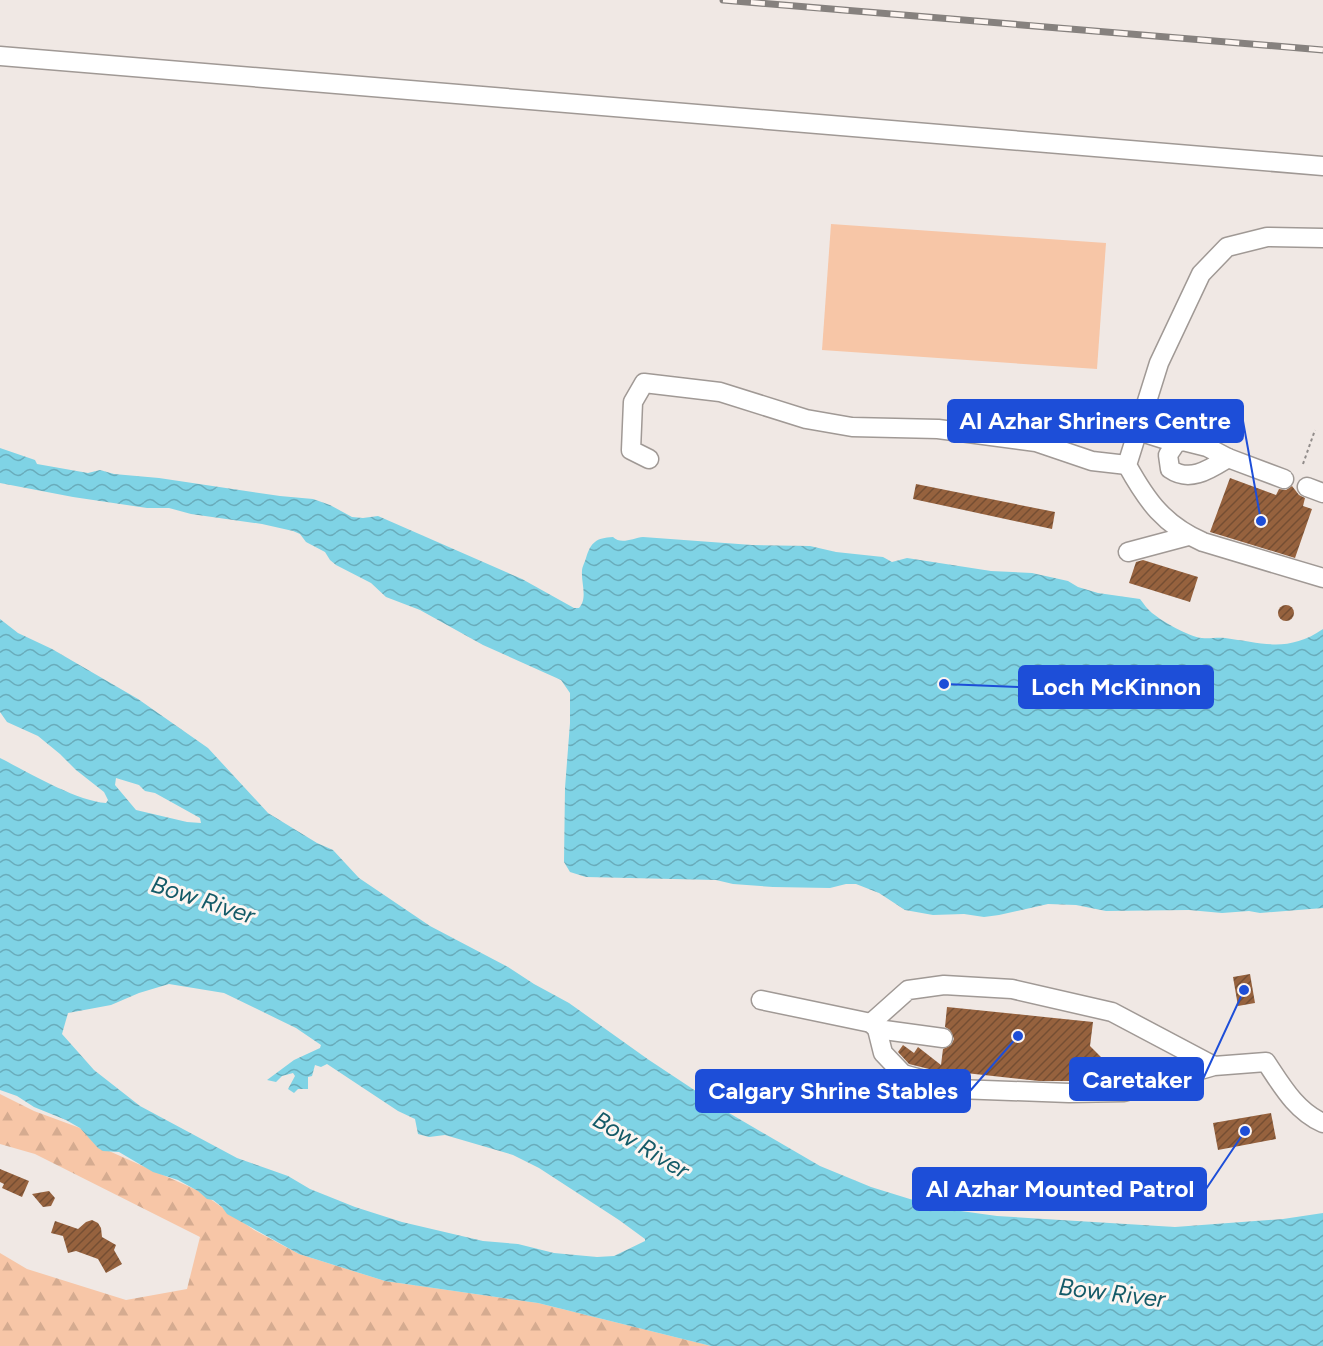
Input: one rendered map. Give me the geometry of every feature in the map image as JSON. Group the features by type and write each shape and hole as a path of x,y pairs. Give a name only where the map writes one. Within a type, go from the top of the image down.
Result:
{"lane":[{"path":"0,56 1323,166"},
{"path":"1323,238 1267,237 1227,247 1201,274 1159,363 1126,465 1144,496 1165,519 1188,536 1323,578"},
{"path":"648,459 631,450 633,402 644,383 720,392 806,419 852,427 938,429 1036,442 1092,461 1126,465"},
{"path":"1138,431 1176,443 1183,441 1198,444 1284,479"},
{"path":"1176,443 1168,455 1167,463 1170,469 1182,475 1198,473 1228,458"},
{"path":"1128,552 1188,536"},
{"path":"874,1026 908,990 944,985 1012,989 1112,1012 1214,1065"},
{"path":"761,1000 874,1026 943,1038"},
{"path":"874,1026 883,1053 903,1074 957,1089 1069,1093 1124,1092 1214,1065 1266,1062 1299,1107 1313,1119 1323,1123"}],"path":[{"path":"1303,464 1315,430"}],"green space":[{"path":"831,224 1106,243 1097,369 822,350"},
{"path":"0,1094 34,1111 80,1128 109,1151 199,1191 254,1230 299,1254 385,1281 538,1303 711,1346 0,1346 0,1253 27,1269 126,1300 187,1289 200,1237 35,1154 0,1144"}],"water":[{"path":"0,448 35,460 37,464 88,473 100,470 114,474 313,499 352,517 378,516 522,579 574,608 579,608 582,604 584,590 582,569 592,545 598,540 613,537 623,541 643,537 752,545 810,546 836,552 883,557 892,562 907,558 991,571 1032,573 1068,581 1078,587 1098,593 1140,599 1162,620 1183,632 1202,638 1287,644 1323,629 1323,908 1260,913 1249,911 1222,913 1189,910 1106,911 1076,905 1048,904 984,917 964,914 933,915 905,910 879,893 856,884 830,888 773,887 733,884 716,880 586,877 570,872 564,862 570,693 561,680 483,645 420,610 386,597 371,583 336,565 325,552 306,542 300,534 293,531 262,524 191,514 169,508 147,508 0,483"},
{"name":"Bow River","path":"0,619 18,633 52,649 138,699 208,748 268,813 317,843 333,850 359,878 430,926 508,967 569,1003 729,1113 820,1166 871,1187 939,1208 997,1216 1175,1227 1283,1219 1323,1213 1323,1346 711,1346 538,1303 385,1281 299,1254 227,1214 213,1200 207,1199 178,1180 153,1172 119,1152 103,1151 80,1128 34,1107 17,1096 0,1090 0,758 81,797 106,803 108,800 104,792 38,736 7,722 0,712","holes":["116,778 155,793 200,818 201,823 136,810 115,785","169,984 224,993 296,1028 321,1045 320,1048 294,1060 267,1080 276,1082 282,1076 293,1073 295,1076 288,1089 294,1093 298,1089 308,1089 308,1077 312,1076 315,1065 321,1067 327,1064 398,1111 415,1119 418,1134 429,1137 445,1135 513,1155 539,1168 619,1220 645,1241 614,1256 597,1257 554,1253 518,1244 483,1241 402,1222 355,1207 310,1189 288,1176 237,1158 140,1106 94,1070 62,1034 68,1013 111,1005"]}],"building":[{"path":"1230,478 1276,495 1279,489 1286,490 1292,486 1299,495 1305,498 1303,506 1312,509 1295,558 1210,532"},
{"path":"916,484 1055,512 1052,529 913,499"},
{"path":"1143,560 1198,577 1190,602 1129,583 1136,562"},
{"path":"1286,605 1294,613 1286,621 1278,613"},
{"path":"1250,974 1255,1003 1238,1006 1233,977"},
{"path":"947,1007 1093,1022 1090,1046 1102,1058 1089,1057 1087,1081 1039,1081 929,1069 909,1064 898,1052 903,1045 914,1053 918,1047 941,1065 943,1049 951,1045 954,1039 950,1030 945,1027"},
{"path":"1271,1113 1276,1139 1218,1150 1213,1123"},
{"path":"0,1169 29,1181 22,1197 2,1188 4,1184 0,1182"},
{"path":"49,1191 55,1198 51,1206 43,1207 32,1194"},
{"path":"92,1220 101,1228 102,1237 116,1245 114,1250 122,1264 106,1273 98,1259 76,1251 68,1253 63,1236 51,1233 55,1221 78,1229"}],"railway":[{"path":"723,0 1323,50"}],"place":[{"name":"Al Azhar Shriners Centre","path":"1261,521"},
{"name":"Loch McKinnon","path":"944,684"},
{"name":"Caretaker","path":"1244,990"},
{"name":"Calgary Shrine Stables","path":"1018,1036"},
{"name":"Al Azhar Mounted Patrol","path":"1245,1131"}]}
